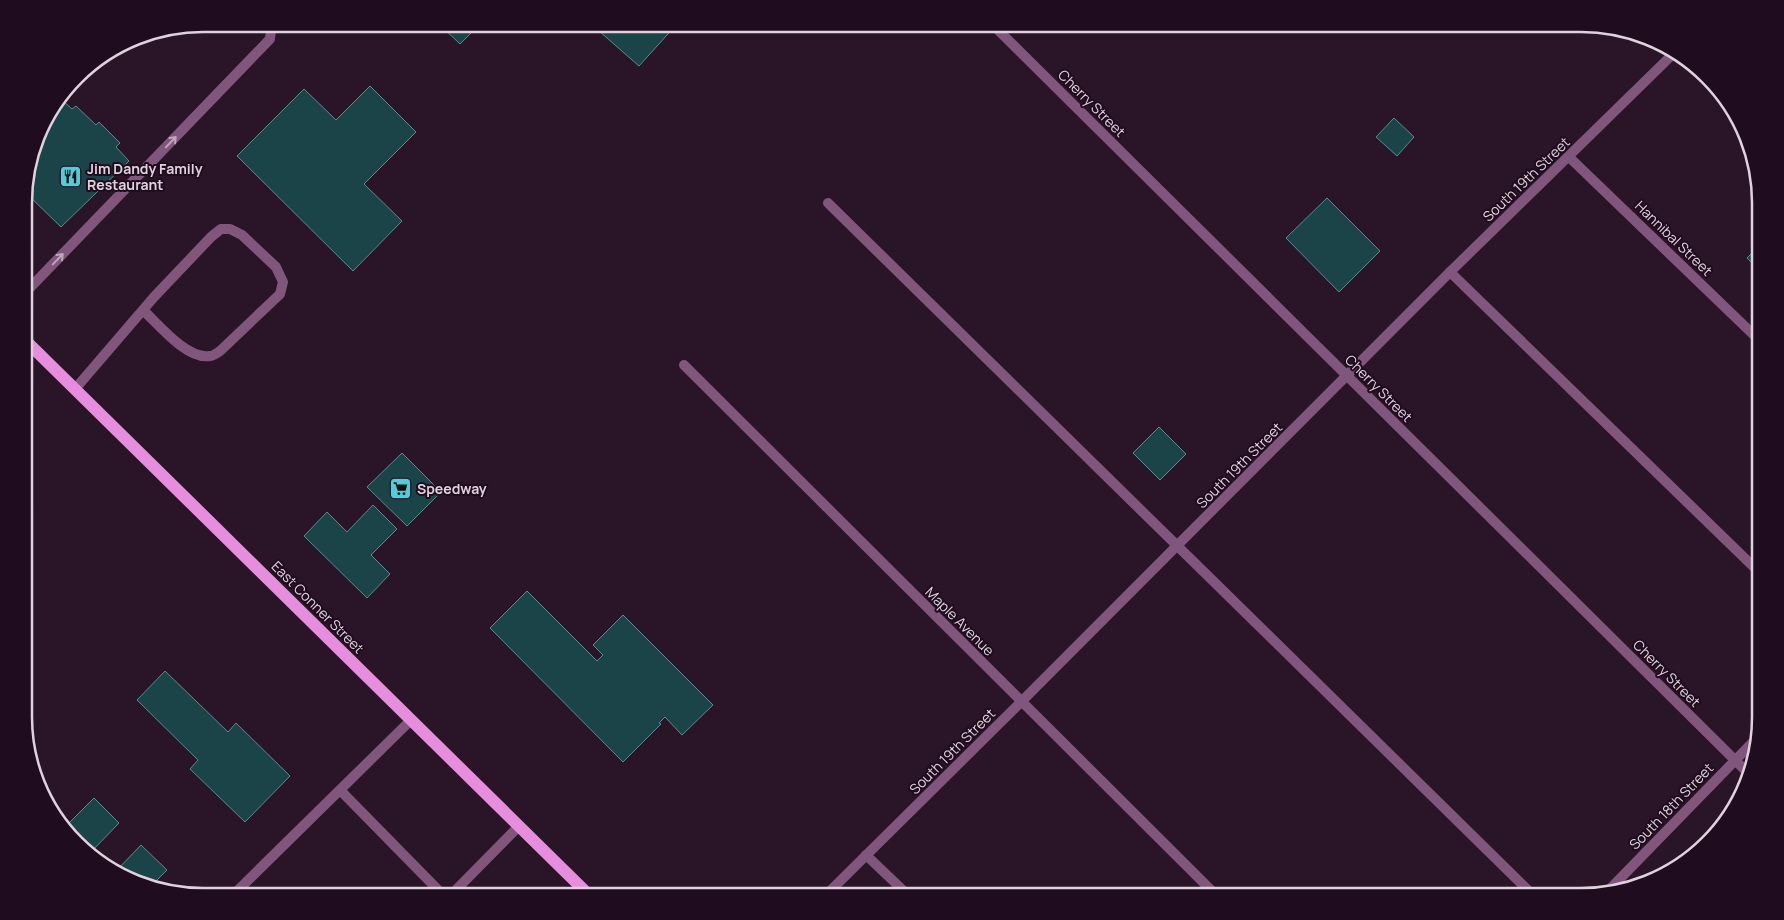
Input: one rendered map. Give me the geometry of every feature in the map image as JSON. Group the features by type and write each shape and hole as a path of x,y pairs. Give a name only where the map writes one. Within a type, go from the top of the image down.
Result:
{"main road":[{"name":"East Conner Street","path":"33,347 582,888"}],"street":[{"name":"Cherry Street","path":"1000,32 1743,768"},
{"path":"33,285 270,39 271,33"},
{"name":"South 19th Street","path":"833,888 1450,272 1670,57"},
{"name":"Hannibal Street","path":"1569,157 1752,333"},
{"path":"828,204 1525,887"},
{"path":"76,389 143,310 205,243 221,229 230,229 242,234 276,267 283,282 280,294 220,351 209,356 193,354 178,343 143,310"},
{"path":"1450,272 1752,565"},
{"name":"Maple Avenue","path":"684,365 1208,887"},
{"path":"240,888 411,720"},
{"name":"South 18th Street","path":"1615,884 1749,746"},
{"path":"340,790 436,888"},
{"path":"458,888 519,826"},
{"path":"866,855 900,887"}],"building":[{"path":"448,33 471,33 460,44"},
{"path":"601,33 669,33 639,66"},
{"path":"370,86 416,132 364,184 402,221 353,271 237,156 304,89 336,120"},
{"name":"Jim Dandy Family Restaurant","path":"65,103 72,109 76,106 96,125 99,122 120,143 116,147 129,161 61,227 33,200 33,192 38,159 50,128"},
{"path":"1394,118 1414,137 1397,156 1376,137"},
{"path":"1327,198 1380,251 1339,292 1286,238"},
{"path":"1752,253 1752,263 1747,258"},
{"path":"1159,427 1186,454 1160,480 1133,453"},
{"path":"402,453 441,492 407,526 367,487"},
{"path":"373,505 397,529 371,555 390,574 367,598 304,536 327,512 347,532"},
{"path":"527,591 597,661 603,655 593,645 623,615 713,705 682,735 665,717 659,723 661,724 623,762 490,628"},
{"path":"165,671 228,732 236,723 290,776 245,822 190,769 198,760 137,700"},
{"path":"94,798 119,823 95,848 69,823"},
{"path":"141,845 167,870 157,880 121,866"}],"place":[{"name":"Jim Dandy Family Restaurant","path":"71,176"},
{"name":"Speedway","path":"401,488"}]}
